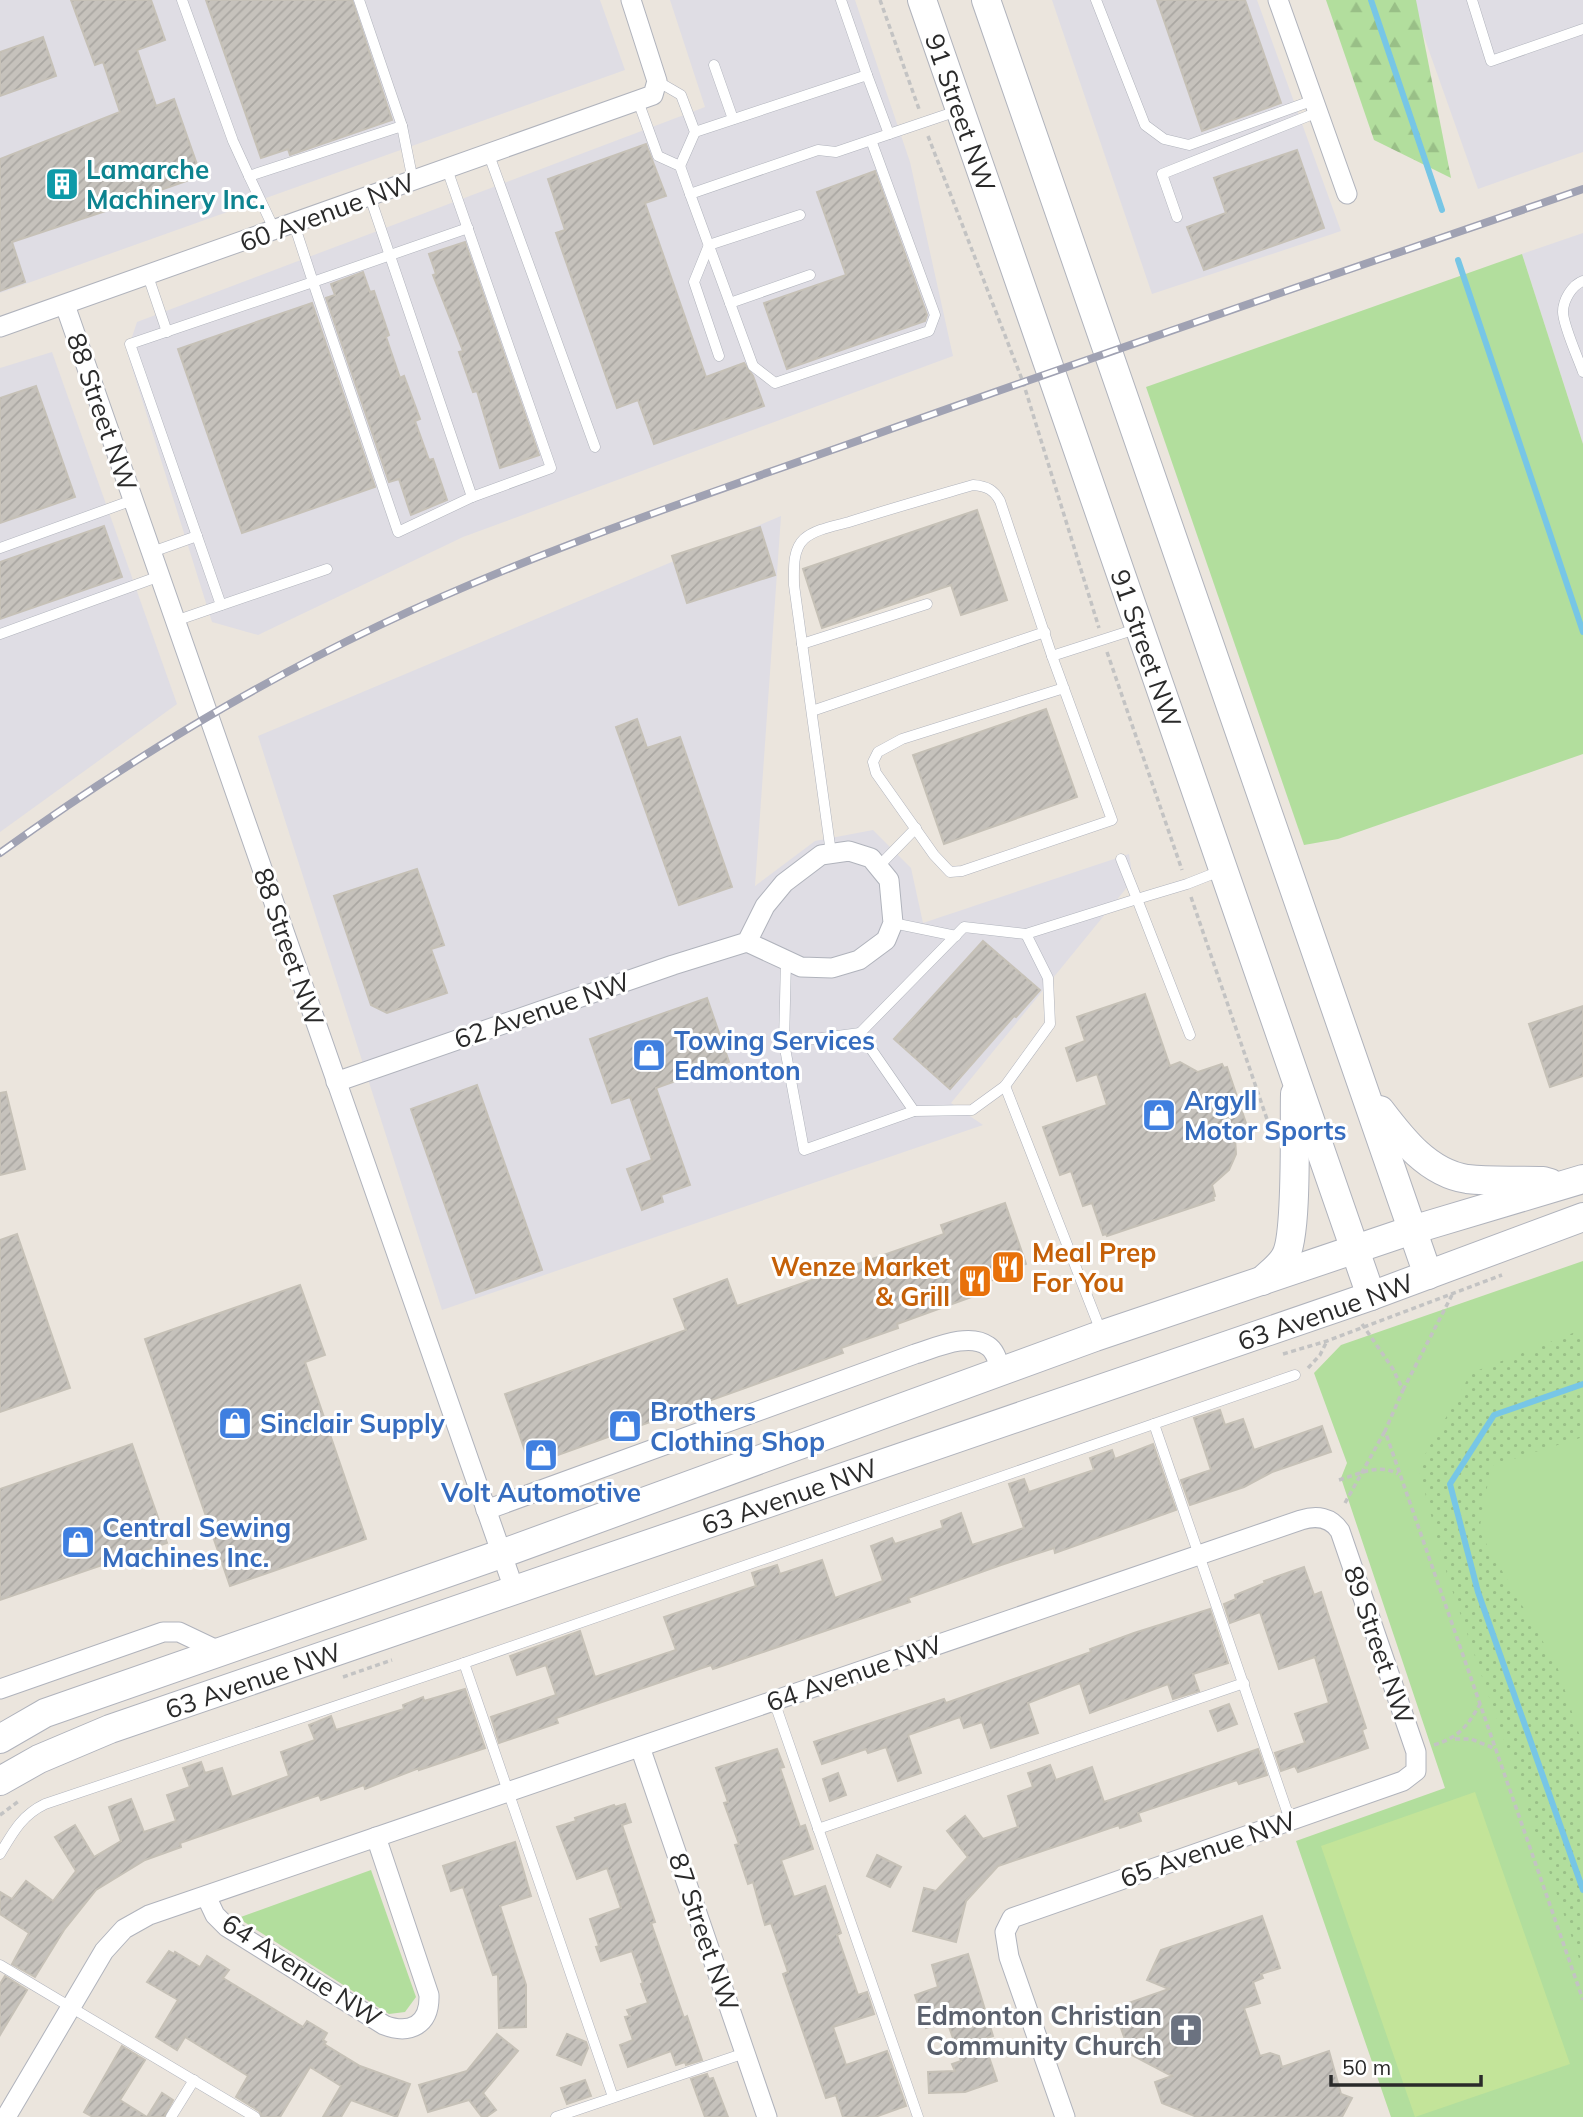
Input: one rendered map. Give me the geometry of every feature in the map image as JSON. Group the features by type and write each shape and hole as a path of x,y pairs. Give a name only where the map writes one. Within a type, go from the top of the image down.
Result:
{"main road":[{"name":"91 Street NW","path":"922,0 1371,1296"},
{"path":"986,0 1428,1275"},
{"path":"1262,1281 1285,1257 1290,1245 1295,1073"},
{"path":"1364,1087 1398,1135 1438,1169 1463,1178 1572,1183"},
{"name":"63 Avenue NW","path":"0,1739 45,1713 501,1554 1102,1334 1412,1230 1572,1183"},
{"name":"63 Avenue NW","path":"0,1781 39,1759 110,1729 1371,1296 1583,1217"}],"street":[{"path":"631,0 649,92"},
{"path":"1279,0 1347,194"},
{"name":"60 Avenue NW","path":"0,327 489,155 649,92"},
{"name":"88 Street NW","path":"65,305 514,1589"},
{"path":"849,851 871,859 889,880 893,922 886,940 859,960 832,968 801,967 747,942 765,906 784,883 821,855 831,853 849,851"},
{"name":"62 Avenue NW","path":"336,1082 747,942"},
{"path":"486,1510 952,1343 975,1340 988,1346 995,1354 1001,1371"},
{"name":"64 Avenue NW","path":"6,2117 104,1951 124,1929 149,1915 1309,1518 1332,1521"},
{"name":"89 Street NW","path":"1332,1521 1340,1531 1416,1752 1416,1771"},
{"name":"63 Avenue NW","path":"0,1689 163,1632 179,1632 219,1651"},
{"name":"87 Street NW","path":"640,1747 767,2117"},
{"name":"65 Avenue NW","path":"1065,2117 1009,1957 1005,1932 1012,1918 1403,1781 1416,1771"},
{"name":"64 Avenue NW","path":"206,1896 215,1915 227,1927 383,2025 404,2030 412,2028 427,2014 429,1995 376,1838"}],"lane":[{"path":"182,0 233,141 275,231"},
{"path":"359,0 402,126 414,181"},
{"path":"841,0 889,134"},
{"path":"1096,0 1146,125 1164,139 1189,145 1316,106"},
{"path":"1472,0 1491,61 1583,29"},
{"path":"714,65 733,119"},
{"path":"695,132 867,75"},
{"path":"680,166 658,156 649,92 681,95 695,132 680,166 753,366 775,383 929,331 935,315 871,140"},
{"path":"1177,217 1162,174 1316,106"},
{"path":"690,194 818,150 836,152 960,110"},
{"path":"249,176 402,126"},
{"path":"489,155 595,447"},
{"path":"294,224 398,532 472,497 551,468 447,170"},
{"path":"370,197 472,497"},
{"path":"719,356 694,282 709,245 800,215"},
{"path":"221,605 130,344 468,228"},
{"path":"730,303 810,275"},
{"path":"148,276 167,331"},
{"path":"1583,281 1575,284 1567,297 1563,313 1583,372"},
{"path":"831,853 794,585 794,565 798,548 805,539 821,530 973,485 985,486 995,492 1000,501 1052,656 1064,688 1112,820 962,871 950,872 934,855 876,773 873,762 878,752 902,739 1064,688"},
{"path":"0,548 133,500"},
{"path":"152,552 197,536"},
{"path":"175,621 327,569"},
{"path":"0,634 160,576"},
{"path":"802,644 926,604"},
{"path":"1052,656 1140,628"},
{"path":"812,711 1045,632"},
{"path":"878,867 916,828"},
{"path":"1122,859 1190,1035"},
{"path":"784,1043 860,1033 964,927 1026,934 1187,884 1224,869"},
{"path":"893,922 956,936"},
{"path":"786,960 784,1043 804,1150 914,1111 972,1110 1005,1086 1049,1024 1048,978 1026,934"},
{"path":"860,1033 914,1111"},
{"path":"1005,1086 1102,1334"},
{"path":"0,1854 20,1820 45,1804 464,1663 1295,1376"},
{"path":"1154,1424 1290,1820"},
{"path":"464,1663 613,2097"},
{"path":"818,1829 1244,1683"},
{"path":"774,1701 918,2117"},
{"path":"0,1965 255,2117"},
{"path":"556,2117 745,2053"},
{"path":"171,2117 194,2080"}],"path":[{"path":"880,0 953,205 1023,382 1102,640 1271,1132"},
{"path":"1275,1356 1327,1342 1510,1272"},
{"path":"1345,1503 1364,1472 1453,1294"},
{"path":"1364,1328 1393,1369 1403,1390"},
{"path":"1295,1376 1306,1370 1320,1355 1327,1342"},
{"path":"1385,1431 1583,2000"},
{"path":"1339,1480 1364,1472 1389,1469 1400,1475"},
{"path":"340,1678 401,1657"},
{"path":"1452,1739 1465,1727 1480,1704"},
{"path":"1429,1747 1452,1739 1471,1739 1496,1749"},
{"path":"0,1815 24,1798"}],"shaded area":[{"path":"0,0 600,0 625,70 0,293"},
{"path":"670,0 855,0 910,162 953,356 463,537 258,635 212,622 127,352 137,322 705,107"},
{"path":"1052,0 1257,0 1341,231 1152,294"},
{"path":"1411,0 1583,0 1583,152 1478,189"},
{"path":"1583,233 1583,444 1522,254"},
{"path":"52,352 177,704 0,832 0,368"},
{"path":"781,516 755,886 815,841 873,830 911,868 923,923 1129,854 1133,880 951,1103 983,1125 442,1310 258,736"}],"green space":[{"path":"1326,0 1416,0 1451,178 1374,140"},
{"path":"1522,254 1583,444 1583,754 1338,839 1304,845 1146,387"},
{"path":"1583,1261 1583,2117 1391,2117 1296,1841 1445,1788 1341,1478 1347,1463 1314,1373 1341,1345"},
{"path":"1583,1329 1583,1437 1491,1466 1479,1531 1557,1666 1583,1746 1583,1970 1448,1578 1418,1467 1471,1373"},
{"path":"1475,1792 1570,2064 1415,2117 1321,1846"},
{"path":"371,1870 416,1997 405,2012 389,2014 238,1918"}],"building":[{"path":"71,0 151,0 165,40 137,50 156,106 174,99 201,176 12,242 25,282 0,291 0,159 120,112 103,62 95,65"},
{"path":"206,0 352,0 392,120 290,155 288,149 261,158"},
{"path":"1157,0 1245,0 1281,103 1202,131"},
{"path":"43,37 56,76 0,96 0,52"},
{"path":"646,144 666,196 645,203 706,377 744,363 753,376 764,406 654,444 638,400 617,408 556,233 565,230 548,179"},
{"path":"1297,150 1324,228 1204,270 1187,227 1226,213 1214,178"},
{"path":"875,171 927,315 925,321 787,369 764,303 846,275 817,192"},
{"path":"465,242 539,455 500,468 477,391 473,392 459,352 463,351 433,275 436,274 429,254"},
{"path":"363,272 370,292 374,291 400,378 404,376 420,419 415,421 429,460 433,459 447,500 411,515 399,479 389,482 326,298 335,295 331,284"},
{"path":"312,303 375,487 242,533 178,349"},
{"path":"36,386 75,497 0,523 0,398"},
{"path":"977,510 1007,600 961,615 951,585 822,628 803,569"},
{"path":"104,526 122,577 0,619 0,562"},
{"path":"760,527 775,575 687,603 672,556"},
{"path":"1046,709 1077,797 944,844 913,755"},
{"path":"637,719 647,748 680,737 732,887 679,905 616,727"},
{"path":"417,869 444,945 431,949 447,993 387,1013 371,1005 334,896"},
{"path":"983,941 1040,990 950,1089 894,1039"},
{"name":"Argyll Motor Sports","path":"1145,994 1170,1066 1180,1062 1198,1072 1222,1064 1224,1068 1227,1067 1248,1129 1245,1130 1246,1134 1235,1137 1236,1154 1229,1170 1212,1185 1214,1200 1107,1236 1103,1235 1092,1203 1083,1206 1071,1171 1060,1175 1043,1127 1107,1105 1097,1074 1077,1081 1066,1048 1085,1041 1077,1017"},
{"path":"707,998 729,1062 656,1088 690,1185 661,1195 663,1202 642,1210 627,1169 652,1160 630,1097 612,1103 590,1039"},
{"path":"1583,1006 1583,1076 1550,1087 1529,1024"},
{"path":"477,1085 542,1270 476,1293 411,1109"},
{"path":"6,1092 25,1169 0,1175 0,1093"},
{"path":"1005,1203 1026,1264 997,1274 998,1278 973,1287 974,1296 897,1324 898,1328 841,1348 843,1353 530,1465 505,1394 686,1330 674,1299 727,1279 737,1306 944,1234 941,1225"},
{"path":"17,1234 70,1388 0,1412 0,1240"},
{"path":"300,1285 325,1355 305,1362 366,1539 230,1586 145,1339"},
{"path":"1220,1410 1225,1425 1243,1419 1254,1450 1322,1426 1331,1452 1272,1472 1244,1487 1190,1505 1181,1480 1211,1470 1194,1418"},
{"path":"132,1444 167,1543 0,1600 0,1489"},
{"path":"1153,1444 1176,1510 1055,1553 1054,1548 1001,1565 908,1598 910,1602 713,1669 711,1665 599,1703 556,1718 558,1723 499,1743 491,1717 556,1695 546,1665 517,1675 510,1656 580,1631 595,1677 676,1650 664,1617 756,1586 752,1573 777,1565 780,1574 822,1560 835,1598 883,1581 871,1546 892,1538 895,1544 943,1528 941,1521 961,1513 972,1545 1024,1528 1009,1484 1024,1479 1029,1492 1094,1470 1090,1458 1112,1450 1115,1459"},
{"path":"1304,1567 1314,1595 1321,1592 1366,1728 1362,1730 1368,1748 1298,1772 1295,1766 1281,1771 1275,1753 1305,1743 1295,1714 1329,1703 1315,1657 1279,1669 1260,1612 1230,1623 1224,1604 1236,1599 1235,1595 1265,1583 1264,1581"},
{"path":"1210,1609 1228,1663 1193,1674 1199,1691 1173,1699 1168,1684 1090,1713 1080,1683 1028,1703 1038,1733 991,1748 982,1722 964,1728 960,1717 908,1735 921,1773 898,1781 886,1747 868,1753 866,1749 822,1764 814,1742 944,1699 946,1703 1091,1652 1090,1649 1134,1633"},
{"path":"465,1689 485,1748 419,1768 365,1789 364,1785 321,1800 319,1795 180,1843 181,1847 145,1860 96,1890 64,1930 35,1977 12,1964 29,1933 0,1914 0,1892 12,1899 26,1881 53,1901 76,1871 55,1837 75,1825 94,1857 121,1841 109,1807 131,1799 144,1832 176,1821 167,1795 190,1787 183,1768 201,1762 205,1773 222,1768 232,1797 289,1776 281,1752 315,1740 309,1725 331,1716 336,1730 404,1709 403,1705 423,1697 424,1701"},
{"path":"1229,1704 1237,1724 1218,1731 1210,1711"},
{"path":"777,1749 784,1767 780,1768 800,1827 805,1825 813,1849 781,1860 794,1897 825,1886 841,1933 837,1935 858,1995 867,1992 874,2014 833,2027 846,2065 887,2051 906,2106 875,2117 843,2117 836,2095 826,2098 783,1974 788,1972 771,1923 765,1925 753,1882 748,1884 735,1845 739,1844 724,1803 728,1802 716,1768"},
{"path":"1258,1749 1267,1775 1239,1784 1237,1780 1138,1813 1141,1821 1120,1828 1119,1825 998,1866 966,1901 956,1942 913,1931 924,1888 936,1891 968,1857 947,1831 965,1816 983,1839 1018,1827 1008,1796 1033,1787 1028,1773 1050,1765 1056,1780 1092,1767 1104,1802"},
{"path":"838,1773 846,1795 830,1801 823,1779"},
{"path":"625,1804 631,1822 622,1825 655,1922 651,1923 684,2018 687,2016 702,2060 686,2065 685,2062 676,2065 671,2051 628,2067 620,2045 633,2040 625,2017 630,2016 627,2010 648,2003 641,1984 643,1983 632,1951 601,1961 590,1919 621,1908 607,1868 577,1879 557,1827 576,1821 575,1818"},
{"path":"515,1842 531,1896 500,1906 526,1985 526,2027 499,2028 498,1974 493,1975 463,1887 451,1891 443,1866"},
{"path":"877,1855 901,1867 890,1887 867,1876"},
{"name":"Edmonton Christian Community Church","path":"1262,1916 1280,1968 1261,1974 1263,1978 1253,1982 1260,2003 1244,2008 1260,2056 1270,2053 1279,2056 1282,2067 1329,2051 1341,2094 1352,2098 1342,2117 1197,2117 1162,2103 1155,2082 1172,2076 1130,2054 1114,2008 1169,1989 1147,1980 1161,1950"},
{"path":"169,1951 200,1967 207,1956 229,1970 223,1978 303,2027 307,2021 327,2033 324,2044 360,2066 410,2084 397,2117 351,2100 341,2117 323,2117 341,2086 310,2067 280,2117 262,2117 259,2111 236,2097 248,2076 185,2037 177,2050 156,2037 178,2000 147,1982"},
{"path":"968,1954 993,2036 983,2039 997,2081 965,2092 929,2093 928,2072 955,2071 952,2064 961,2061 947,2021 926,2028 915,1995 938,1987 932,1965"},
{"path":"5,1976 27,1990 0,2035 0,1984"},
{"path":"497,2034 518,2051 483,2093 496,2110 482,2117 469,2100 428,2112 419,2085 467,2071"},
{"path":"567,2034 586,2042 588,2048 581,2065 557,2055"},
{"path":"122,2046 145,2060 120,2100 147,2117 93,2117 84,2112"},
{"path":"707,2074 709,2079 713,2078 728,2117 705,2117 691,2079"},
{"path":"585,2080 591,2096 567,2104 561,2088"},
{"path":"162,2093 173,2100 164,2117 147,2117"}],"waterway":[{"path":"1371,0 1442,210"},
{"path":"1458,260 1583,632"},
{"path":"1583,1384 1494,1415 1450,1484 1478,1592 1583,1890"}],"railway":[{"path":"0,853 137,760 232,703 329,650 497,573 618,526 953,407 1583,189"}],"place":[{"name":"Lamarche Machinery Inc.","path":"62,184"},
{"name":"Towing Services Edmonton","path":"649,1055"},
{"name":"Argyll Motor Sports","path":"1159,1115"},
{"name":"Meal Prep For You","path":"1008,1267"},
{"name":"Wenze Market & Grill","path":"975,1281"},
{"name":"Sinclair Supply","path":"235,1423"},
{"name":"Brothers Clothing Shop","path":"625,1426"},
{"name":"Volt Automotive","path":"541,1455"},
{"name":"Central Sewing Machines Inc.","path":"78,1542"},
{"name":"Edmonton Christian Community Church","path":"1186,2030"}]}
